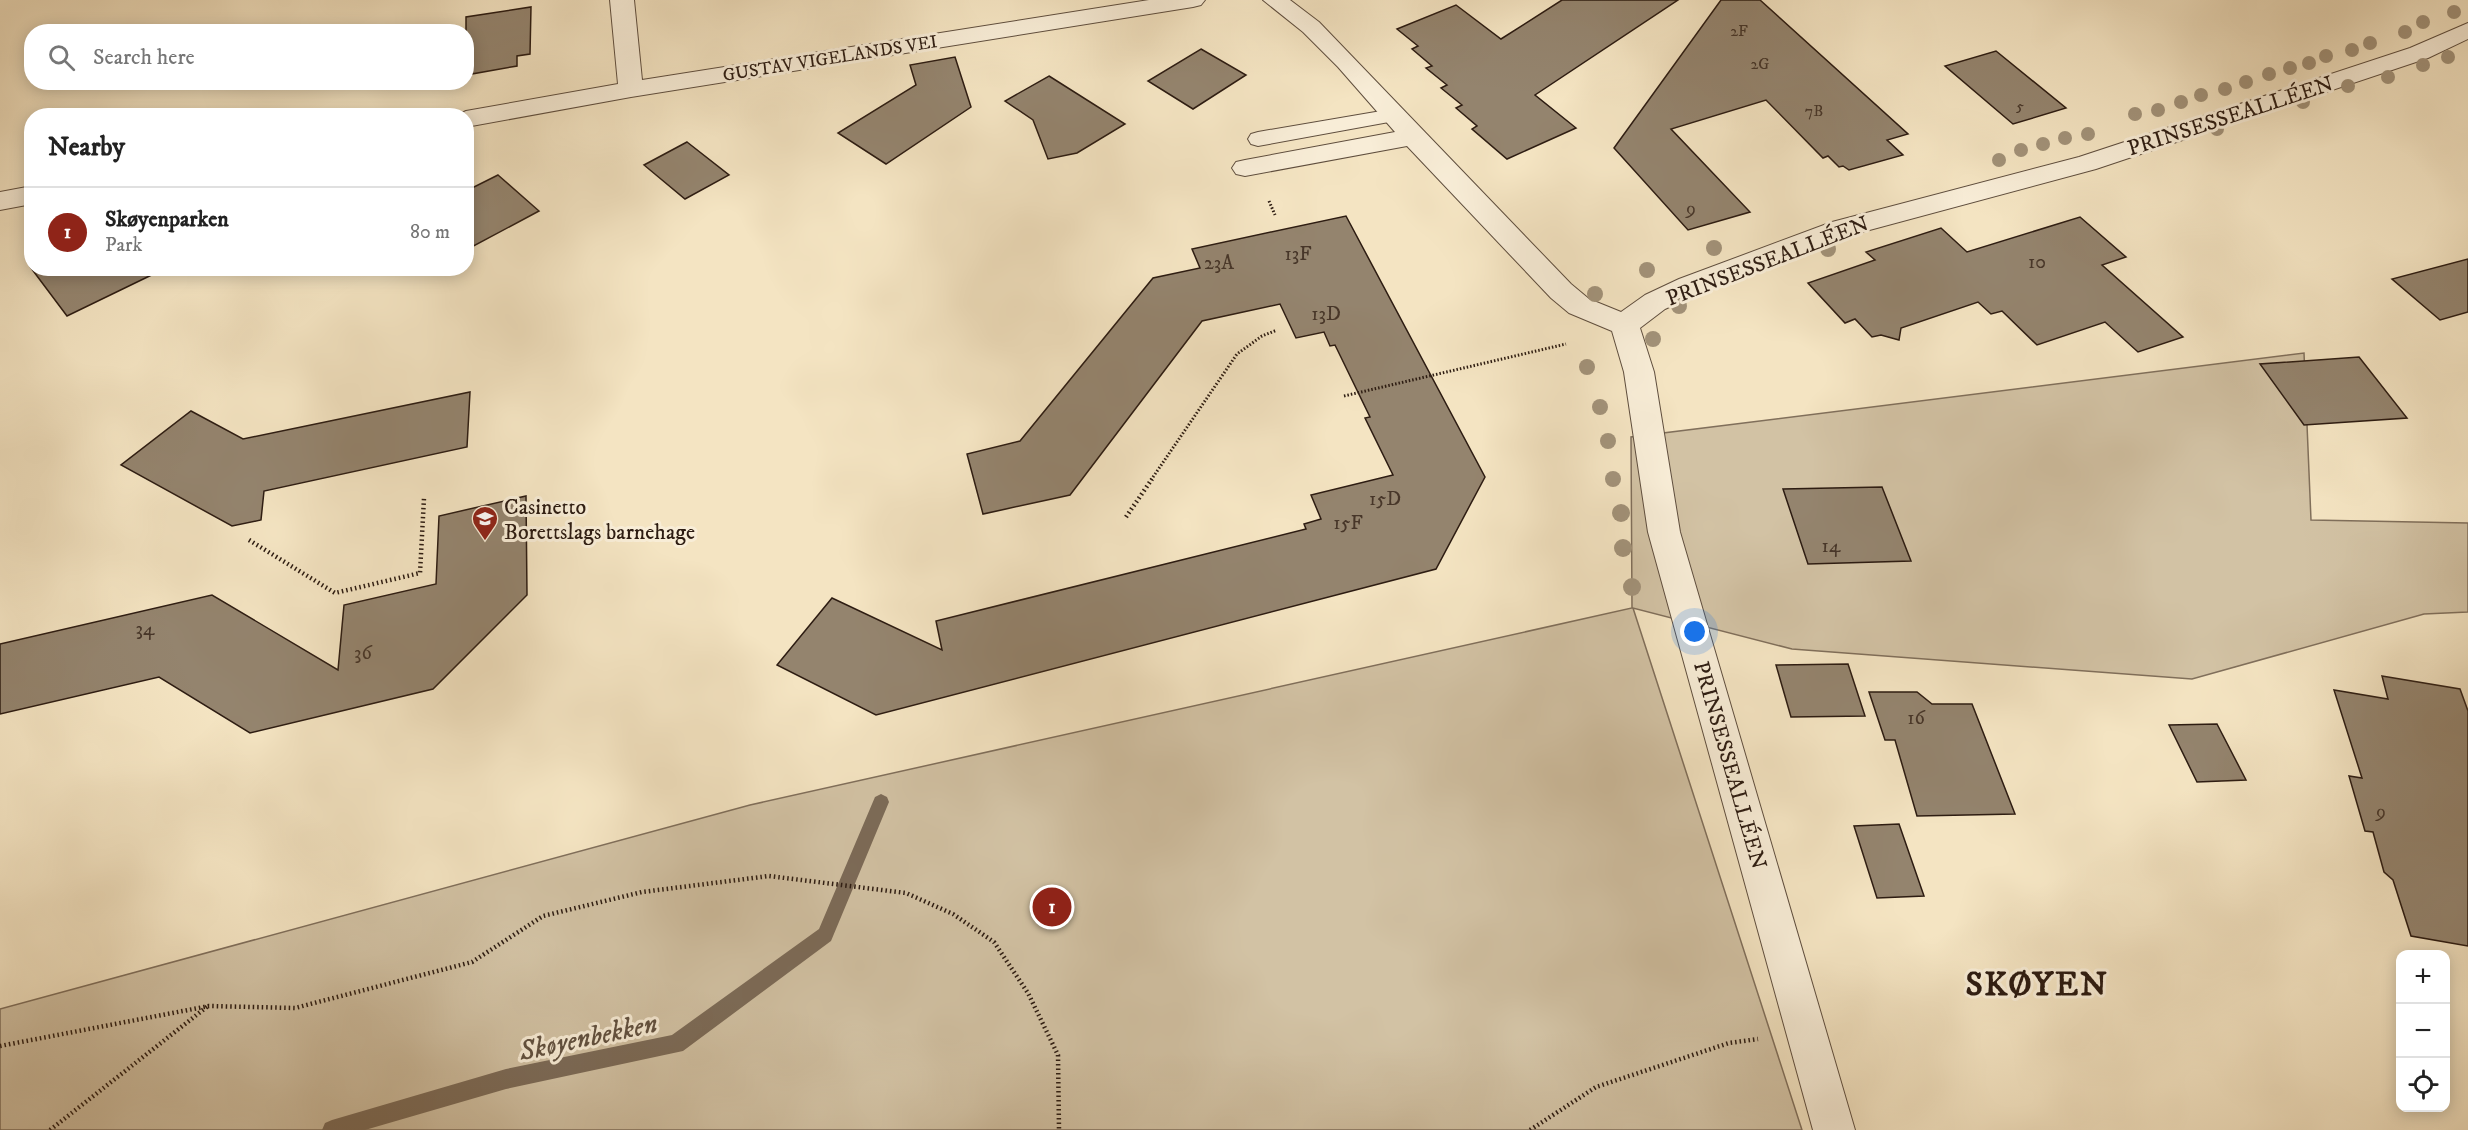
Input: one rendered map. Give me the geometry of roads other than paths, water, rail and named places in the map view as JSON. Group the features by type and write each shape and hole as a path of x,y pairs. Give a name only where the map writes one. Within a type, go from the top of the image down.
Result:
{"street":[{"path":"622,0 631,89"},
{"name":"GUSTAV VIGELANDS VEI","path":"474,117 631,89 1193,0"},
{"path":"1275,0 1311,27 1347,62 1413,137 1561,291 1579,306 1624,325"},
{"name":"PRINSESSEALLÉEN","path":"1834,1130 1665,532 1639,372 1624,325 1655,302 1689,286 1842,228 2087,163 2419,53 2468,30"},
{"path":"1245,168 1413,137"},
{"path":"0,201 24,196"}],"lane":[{"path":"1258,139 1394,115"}],"waterway":[{"name":"Skøyenbekken","path":"332,1130 506,1079 676,1044 825,935 881,802"}],"place":[{"name":"Casinetto Borettslags barnehage","path":"485,542"},
{"name":"Skøyenparken","path":"1052,907"}],"district":[{"name":"SKØYEN","path":"2037,983"}]}
